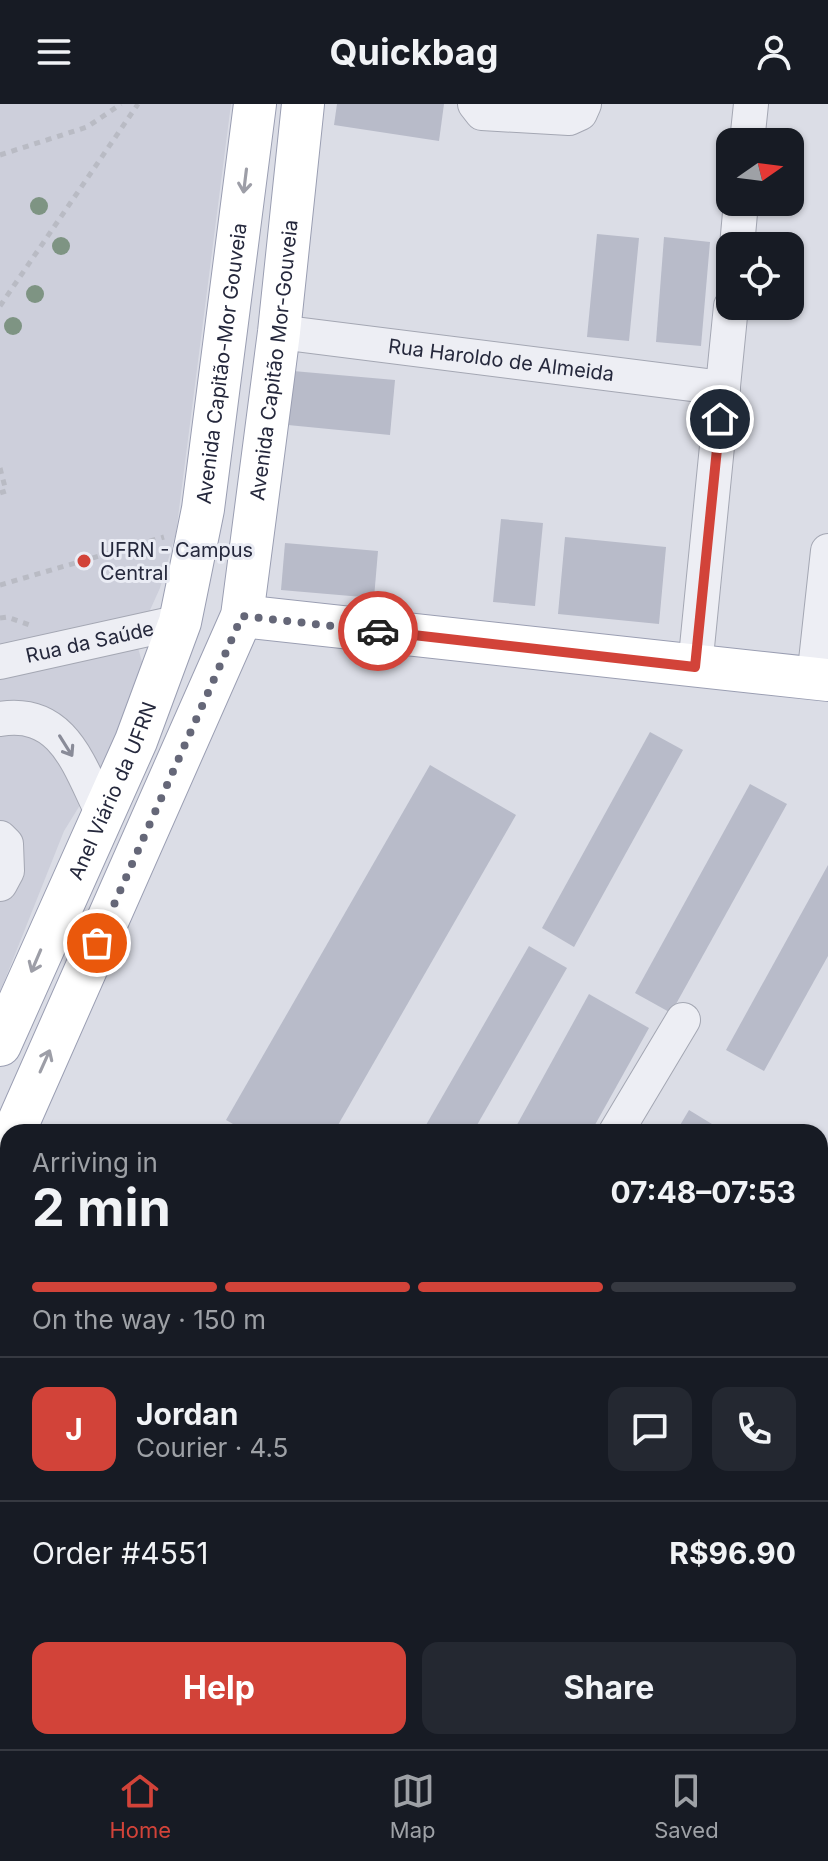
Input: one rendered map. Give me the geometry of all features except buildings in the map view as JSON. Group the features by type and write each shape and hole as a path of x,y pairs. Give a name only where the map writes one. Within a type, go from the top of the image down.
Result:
{"main road":[{"name":"Avenida Capitão-Mor Gouveia","path":"180,622 205,494 255,104"},
{"name":"Avenida Capitão Mor-Gouveia","path":"242,616 279,332 303,104"},
{"path":"18,1124 242,616 821,680"},
{"name":"Anel Viário da UFRN","path":"0,1045 161,681 180,622"}],"street":[{"path":"475,104 482,113 569,118 580,113 584,104"},
{"path":"748,128 751,104"},
{"path":"695,667 730,320"},
{"name":"Rua Haroldo de Almeida","path":"279,332 723,388"},
{"path":"821,680 828,551"},
{"name":"Rua da Saúde","path":"0,662 180,622"},
{"path":"0,719 21,716 39,721 61,735 103,814"},
{"path":"0,838 6,844 7,871 0,884"},
{"path":"621,1124 683,1020"}],"path":[{"path":"0,155 87,127 121,104"},
{"path":"0,306 138,104"},
{"path":"0,468 6,491 0,493"},
{"path":"0,585 176,533"},
{"path":"0,618 7,617 34,626"}],"shaded area":[{"name":"UFRN - Campus Central","path":"0,104 231,104 176,533 160,588 136,641 145,672 106,763 64,831 0,992"}],"way so far":[{"path":"97,943 242,616 378,631"}],"place":[{"name":"UFRN - Campus Central","path":"84,561"}],"route":[{"path":"378,631 695,667 720,419"}]}
